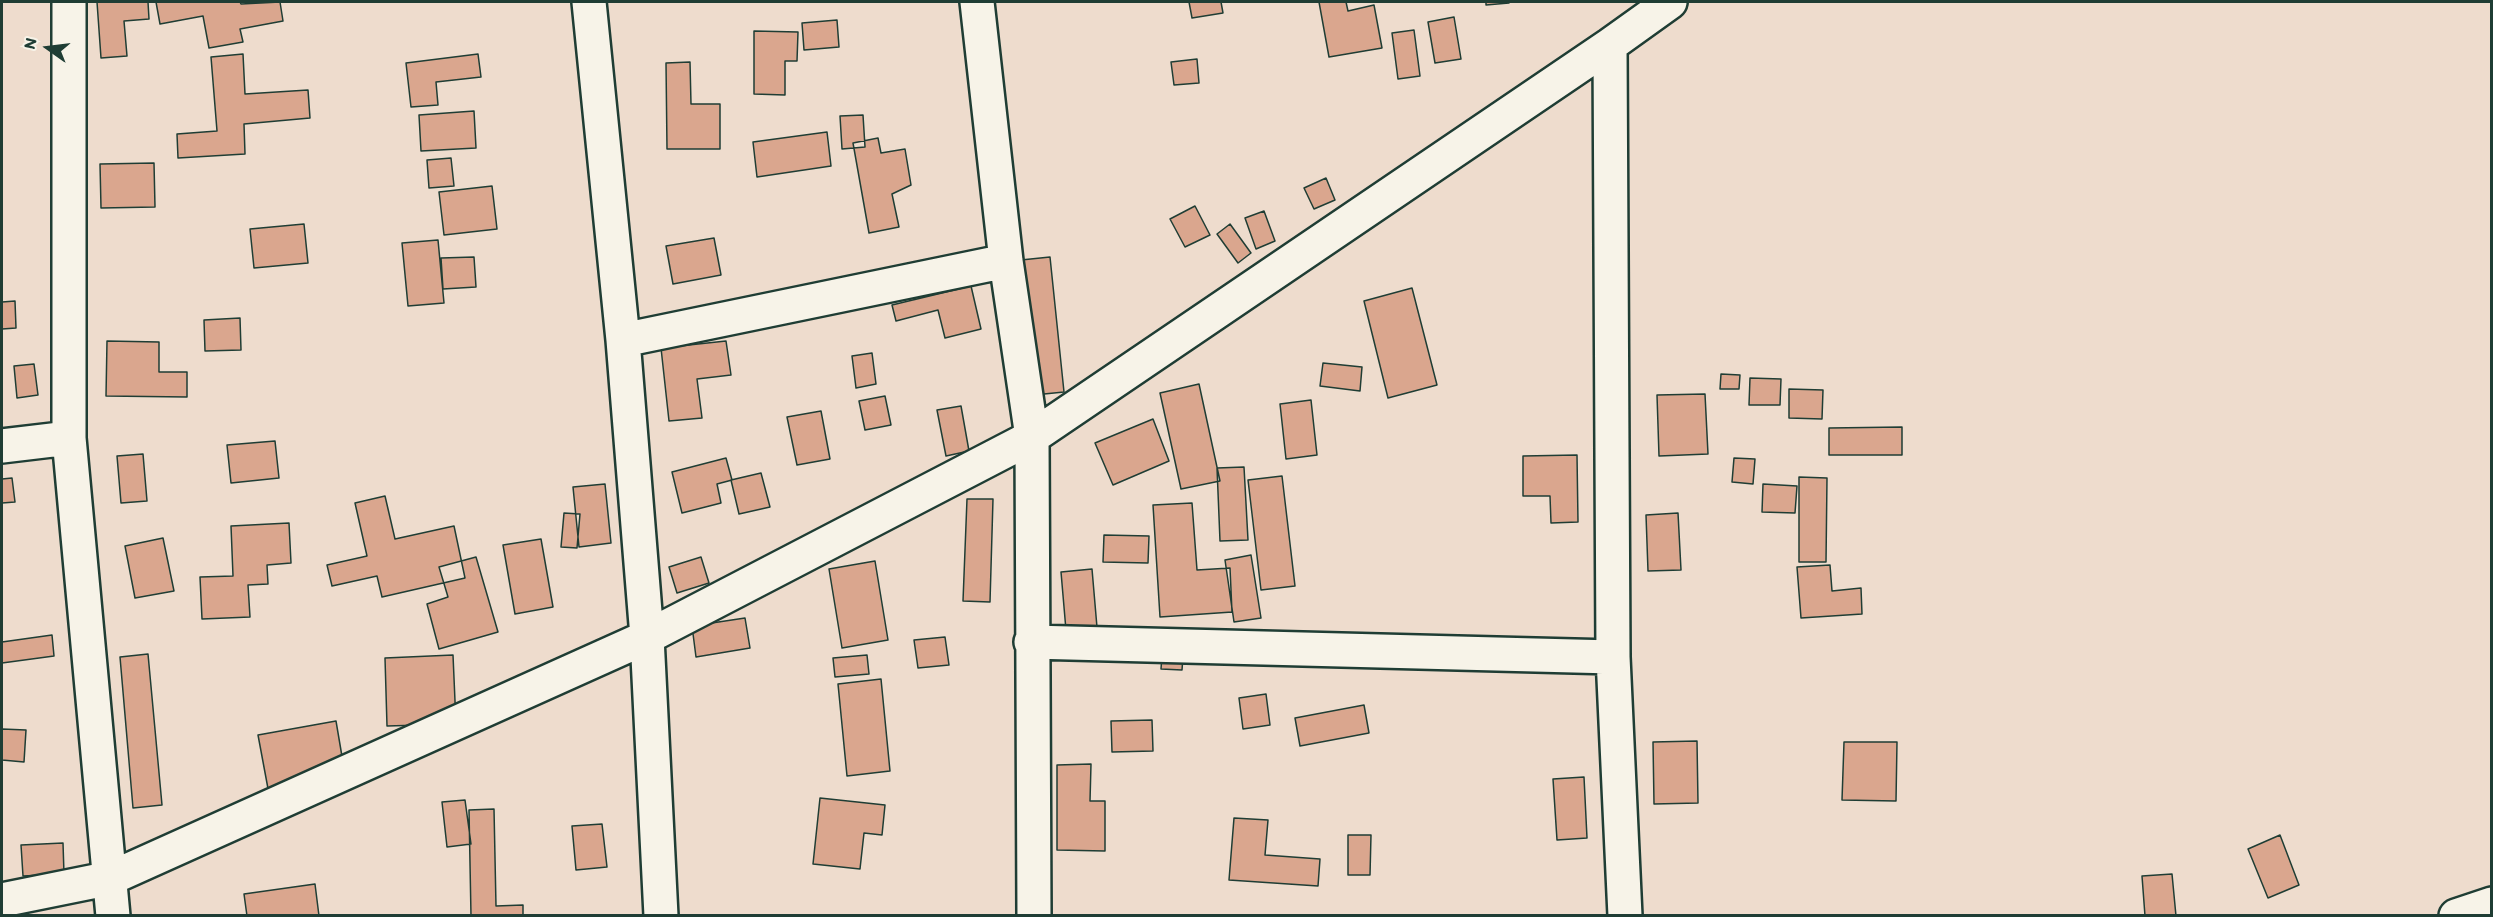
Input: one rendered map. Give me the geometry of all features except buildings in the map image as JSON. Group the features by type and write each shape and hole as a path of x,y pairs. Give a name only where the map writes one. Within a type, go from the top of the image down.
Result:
{"street":[{"path":"69,2 69,438 113,915"},
{"path":"589,2 623,340 647,638 661,915"},
{"path":"977,2 1006,261 1032,438 1031,642 1034,915"},
{"path":"2,900 111,878 647,638 1032,438 1670,2"},
{"path":"1610,45 1613,657 1625,915"},
{"path":"623,340 1006,261"},
{"path":"2,446 69,438"},
{"path":"1031,642 1613,657"},
{"path":"2456,915 2492,904"}]}
